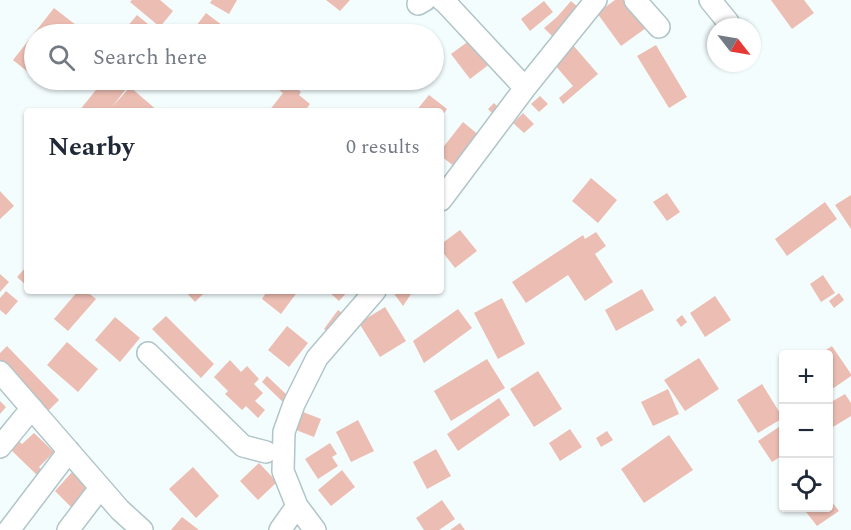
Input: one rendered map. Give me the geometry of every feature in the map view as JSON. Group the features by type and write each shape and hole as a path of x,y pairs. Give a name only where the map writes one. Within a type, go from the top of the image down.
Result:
{"street":[{"path":"442,0 525,88"},
{"path":"444,196 525,88 596,0"},
{"path":"635,0 659,27"},
{"path":"710,0 725,18"},
{"path":"315,530 297,506 283,471 284,432 294,404 317,358 372,294"},
{"path":"148,353 243,446 266,452"},
{"path":"0,372 100,488 142,530"},
{"path":"0,447 32,408"},
{"path":"9,530 69,451"},
{"path":"68,530 100,488"},
{"path":"280,530 297,506"}],"building":[{"path":"132,0 160,0 173,11 162,24 156,24 130,2"},
{"path":"212,0 237,0 229,14 210,3"},
{"path":"326,0 350,0 340,11"},
{"path":"615,0 625,0 646,28 621,46 597,13"},
{"path":"771,0 804,0 814,13 792,29"},
{"path":"544,1 553,12 530,31 521,19"},
{"path":"571,1 579,8 554,38 544,28"},
{"path":"54,8 75,24 41,24"},
{"path":"206,13 221,24 198,24"},
{"path":"137,15 148,24 129,24"},
{"path":"473,38 491,63 470,79 451,54"},
{"path":"572,44 598,74 563,104 559,98 573,86 554,64"},
{"path":"656,45 687,97 669,108 637,56"},
{"path":"24,46 24,69 13,60"},
{"path":"96,90 125,90 112,107 127,90 134,90 154,108 81,108"},
{"path":"279,90 298,90 301,92 299,95 310,104 307,108 271,108 283,93"},
{"path":"429,95 447,109 444,114 444,108 418,108"},
{"path":"540,96 548,104 539,112 531,104"},
{"path":"494,103 500,109 494,115 488,109"},
{"path":"523,113 534,124 524,133 513,123"},
{"path":"463,122 480,136 455,167 444,158 444,146"},
{"path":"591,178 617,200 598,223 572,201"},
{"path":"0,191 14,206 0,219"},
{"path":"667,193 680,212 667,221 653,202"},
{"path":"851,195 851,229 835,205"},
{"path":"825,202 837,219 787,256 775,239"},
{"path":"460,230 477,251 455,268 444,254 444,242"},
{"path":"596,232 606,246 595,254 613,282 585,301 568,275 526,303 512,282 583,235 585,239"},
{"path":"24,269 24,283 17,277"},
{"path":"0,274 9,282 0,292"},
{"path":"823,275 835,293 821,302 810,284"},
{"path":"642,289 654,310 616,331 605,310"},
{"path":"6,291 18,301 6,315 0,310 0,298"},
{"path":"839,293 844,300 834,308 829,301"},
{"path":"75,294 90,294 96,299 68,331 54,319"},
{"path":"188,294 203,294 195,302"},
{"path":"265,294 296,294 281,314 262,299"},
{"path":"331,294 345,294 339,301"},
{"path":"394,294 411,294 403,306"},
{"path":"715,296 731,320 705,337 690,313"},
{"path":"502,298 525,344 498,359 474,313"},
{"path":"385,307 406,341 380,357 359,323"},
{"path":"458,309 472,328 424,363 413,341"},
{"path":"338,310 345,315 331,334 324,329"},
{"path":"682,315 687,322 681,327 676,320"},
{"path":"166,316 214,364 201,378 152,329"},
{"path":"115,317 140,338 120,362 95,340"},
{"path":"287,326 308,343 289,367 268,350"},
{"path":"67,342 98,369 78,392 47,365"},
{"path":"7,346 59,400 48,411 0,361 0,353"},
{"path":"832,346 851,374 833,389 833,350 826,350"},
{"path":"699,358 719,389 685,411 664,380"},
{"path":"487,359 505,388 451,421 434,391"},
{"path":"230,360 241,372 247,366 259,379 254,384 263,393 255,401 265,410 258,418 246,406 242,410 225,394 228,391 214,377"},
{"path":"538,371 562,409 534,427 510,389"},
{"path":"267,376 289,397 284,403 262,382"},
{"path":"762,384 779,412 779,420 758,433 737,400"},
{"path":"668,389 679,414 653,426 641,402"},
{"path":"845,394 851,403 851,416 833,427 833,404 833,401"},
{"path":"499,398 510,415 458,451 447,434"},
{"path":"0,401 6,407 0,414"},
{"path":"303,412 321,419 314,437 296,430"},
{"path":"358,420 374,451 351,462 336,432"},
{"path":"779,427 779,458 772,462 758,441"},
{"path":"570,429 582,447 560,461 549,443"},
{"path":"607,431 613,440 601,447 596,438"},
{"path":"34,433 54,452 39,467 44,472 39,477 9,448 17,439 22,444"},
{"path":"669,435 693,470 644,503 621,469"},
{"path":"330,443 337,454 332,457 338,466 318,479 305,459"},
{"path":"436,449 451,476 427,489 413,462"},
{"path":"259,463 277,482 258,500 240,481"},
{"path":"193,467 219,496 196,518 169,489"},
{"path":"342,470 355,487 331,506 318,490"},
{"path":"72,472 89,488 71,507 55,491"},
{"path":"442,500 455,519 439,530 424,530 416,518"},
{"path":"833,503 839,511 817,526 806,512 833,512"},
{"path":"182,517 199,530 171,530"},
{"path":"460,523 465,530 450,530"}]}
